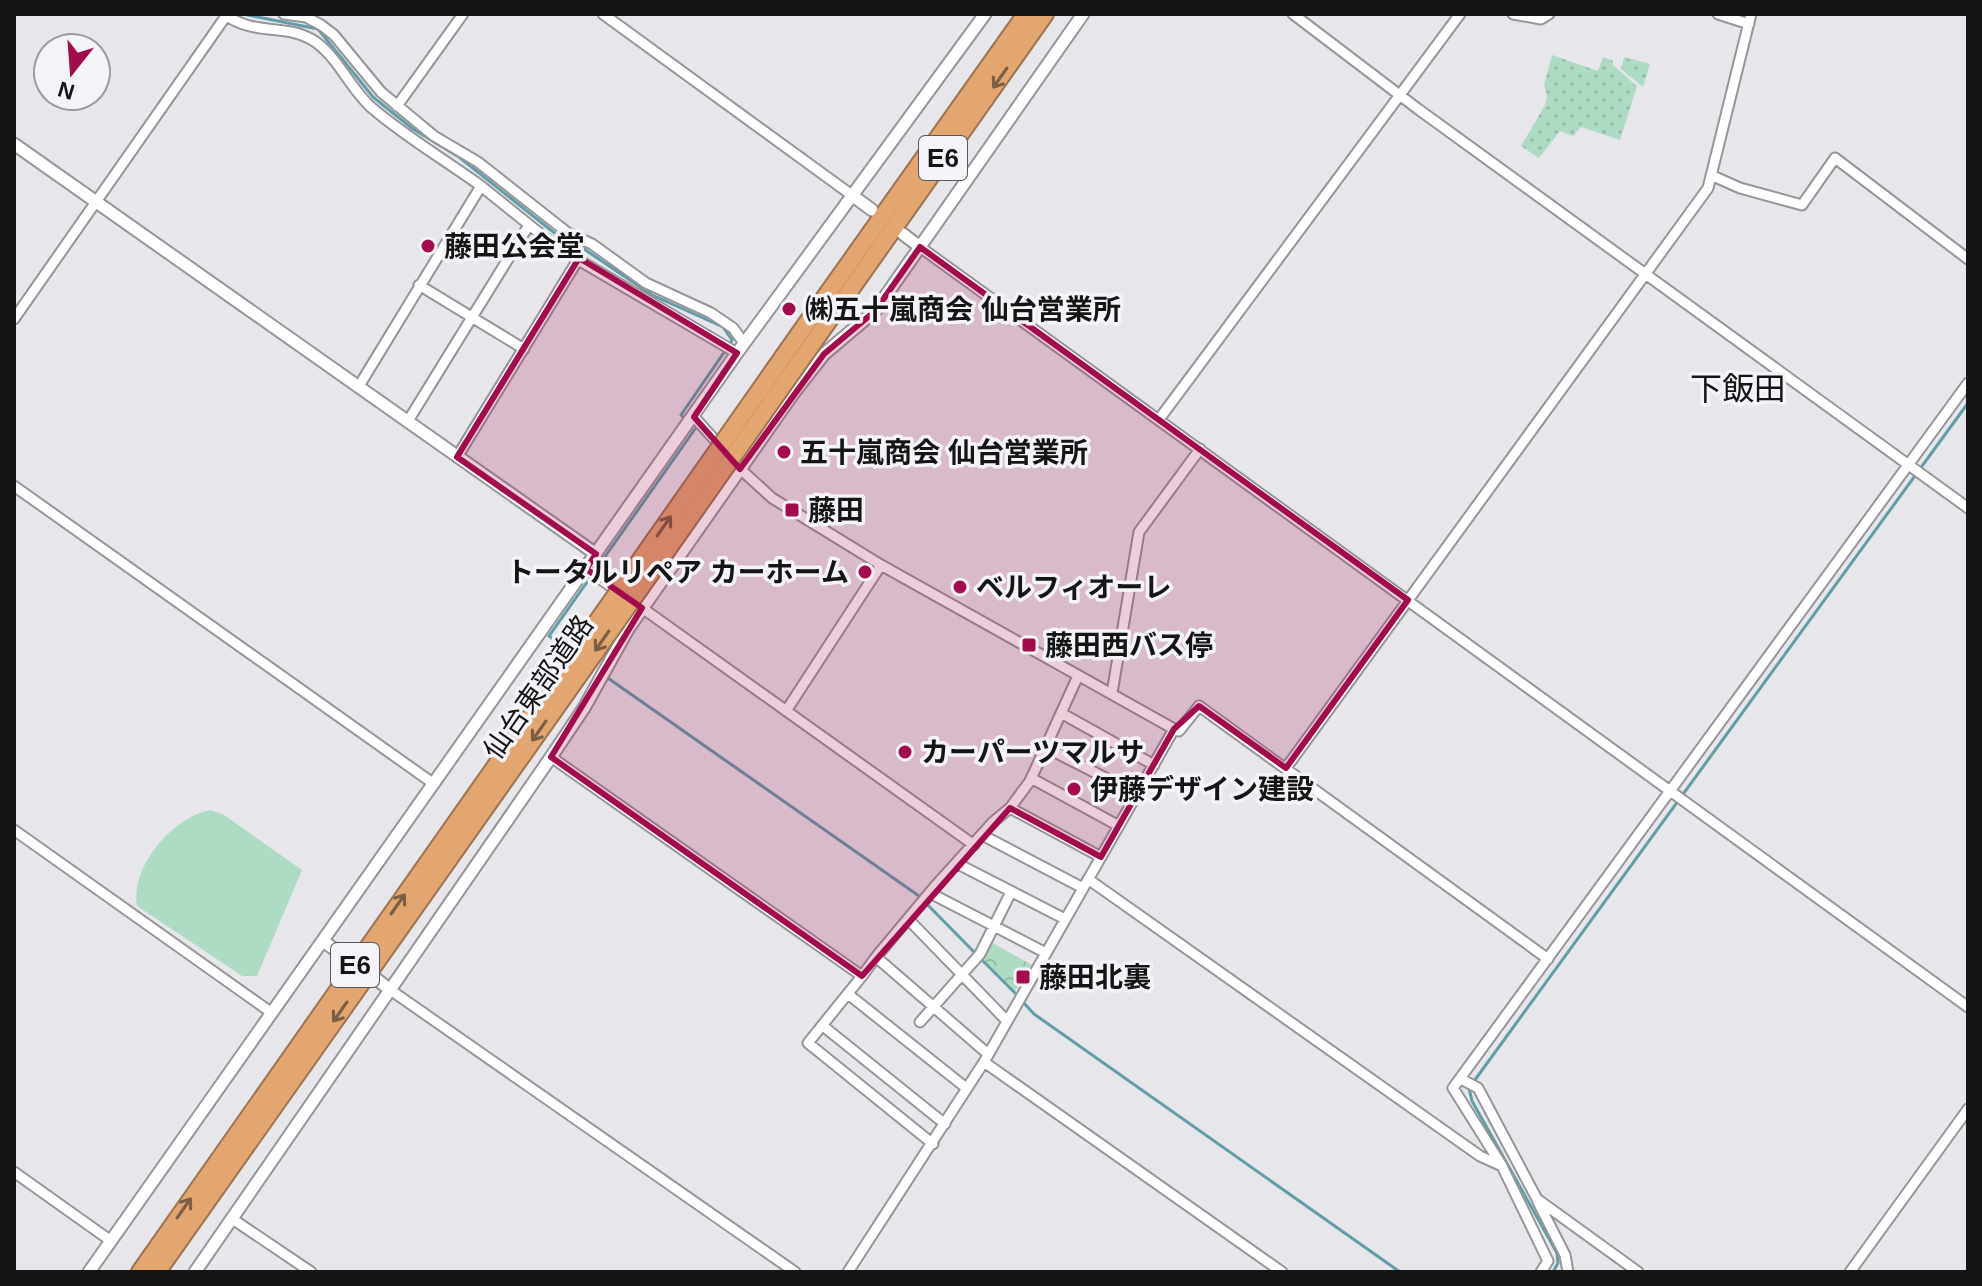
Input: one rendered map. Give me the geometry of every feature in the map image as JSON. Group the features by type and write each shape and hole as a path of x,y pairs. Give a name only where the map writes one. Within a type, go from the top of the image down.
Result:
{"highway":[{"name":"仙台東部道路","path":"835,298 1026,14"},
{"name":"仙台東部道路","path":"140,1272 835,298 1045,14"},
{"name":"仙台東部道路","path":"157,1272 577,663"}],"street":[{"path":"284,14 306,17 334,35 397,106 434,136 478,162 568,233 592,244 646,283 711,313 733,328 739,349"},
{"path":"397,106 463,14"},
{"path":"603,14 872,210"},
{"path":"89,1272 434,784 591,572 596,554 739,349 985,14"},
{"path":"195,1272 551,757 642,608 740,469 824,354 875,311 1083,14"},
{"path":"1293,14 1968,508"},
{"path":"1160,418 1460,14"},
{"path":"1513,14 1541,19 1549,14"},
{"path":"1286,768 1708,188 1750,19 1718,14"},
{"path":"14,319 225,15 262,31 309,38 324,50 369,106 481,186 558,248 656,307 739,349"},
{"path":"14,144 596,554"},
{"path":"1713,176 1740,188 1802,205 1835,158 1968,259"},
{"path":"359,386 481,186"},
{"path":"408,421 529,225"},
{"path":"903,234 1968,1007"},
{"path":"457,457 579,258"},
{"path":"419,285 524,349"},
{"path":"1541,1272 1548,1261 1502,1166 1453,1088 1464,1080 1548,959 1677,795 1968,383"},
{"path":"694,417 740,469 772,498 881,565 1174,729 1179,731 1199,706 1548,959"},
{"path":"1112,693 1139,532 1200,449"},
{"path":"14,486 434,784"},
{"path":"786,711 881,565"},
{"path":"591,572 974,845"},
{"path":"933,1144 808,1043 925,899 1010,808 1031,778 1078,676"},
{"path":"1061,713 1154,765"},
{"path":"848,1272 986,1058 1174,729"},
{"path":"1045,747 1137,794"},
{"path":"551,757 862,976"},
{"path":"1031,778 1119,826"},
{"path":"1010,808 1101,857"},
{"path":"14,830 272,1013"},
{"path":"982,835 1086,884 1480,1156 1502,1166"},
{"path":"956,863 1065,919"},
{"path":"920,1022 977,957 1011,892"},
{"path":"925,899 995,924 1046,953"},
{"path":"908,919 1007,1021"},
{"path":"323,941 345,957"},
{"path":"876,957 986,1058 1282,1272"},
{"path":"375,978 795,1272"},
{"path":"848,994 965,1087"},
{"path":"823,1026 945,1124"},
{"path":"1464,1080 1476,1087 1537,1199 1565,1255 1568,1272"},
{"path":"1850,1272 1968,1109"},
{"path":"14,1172 111,1241"},
{"path":"1537,1199 1638,1272"},
{"path":"231,1218 311,1272"}],"highlighted area":[{"path":"920,247 1408,600 1286,768 1199,706 1174,729 1101,857 1010,808 862,976 551,757 642,608 586,569 596,554 457,457 579,258 737,353 694,417 740,469 824,354 875,311"}],"green space":[{"path":"1552,55 1598,71 1603,57 1613,61 1613,65 1637,86 1620,140 1581,127 1573,136 1560,131 1539,158 1521,146 1545,105 1547,96 1544,85"},
{"path":"1624,57 1650,64 1643,87 1621,69"},
{"path":"211,810 224,815 302,870 257,976 242,976 137,906 140,875 157,846 182,822"},
{"path":"991,942 1032,965 1015,991 983,959"}],"waterway":[{"path":"243,14 318,29 373,97 413,129 459,157 562,239 584,249 652,295 723,327 732,340 730,344"},
{"path":"685,419 681,415 725,351"},
{"path":"1553,1272 1558,1263 1557,1253 1472,1101 1469,1088 1968,403"},
{"path":"569,651 549,636 695,429"},
{"path":"605,676 919,896 976,954"},
{"path":"981,959 1018,996"},
{"path":"1023,1002 1034,1014 1400,1272"}],"place":[{"name":"藤田公会堂","path":"428,246"},
{"name":"㈱五十嵐商会 仙台営業所","path":"789,309"},
{"name":"五十嵐商会 仙台営業所","path":"784,452"},
{"name":"藤田","path":"792,510"},
{"name":"トータルリペア カーホーム","path":"865,572"},
{"name":"ベルフィオーレ","path":"960,587"},
{"name":"藤田西バス停","path":"1029,645"},
{"name":"カーパーツマルサ","path":"905,752"},
{"name":"伊藤デザイン建設","path":"1074,789"},
{"name":"藤田北裏","path":"1023,977"}],"district":[{"name":"下飯田","path":"1738,389"}]}
